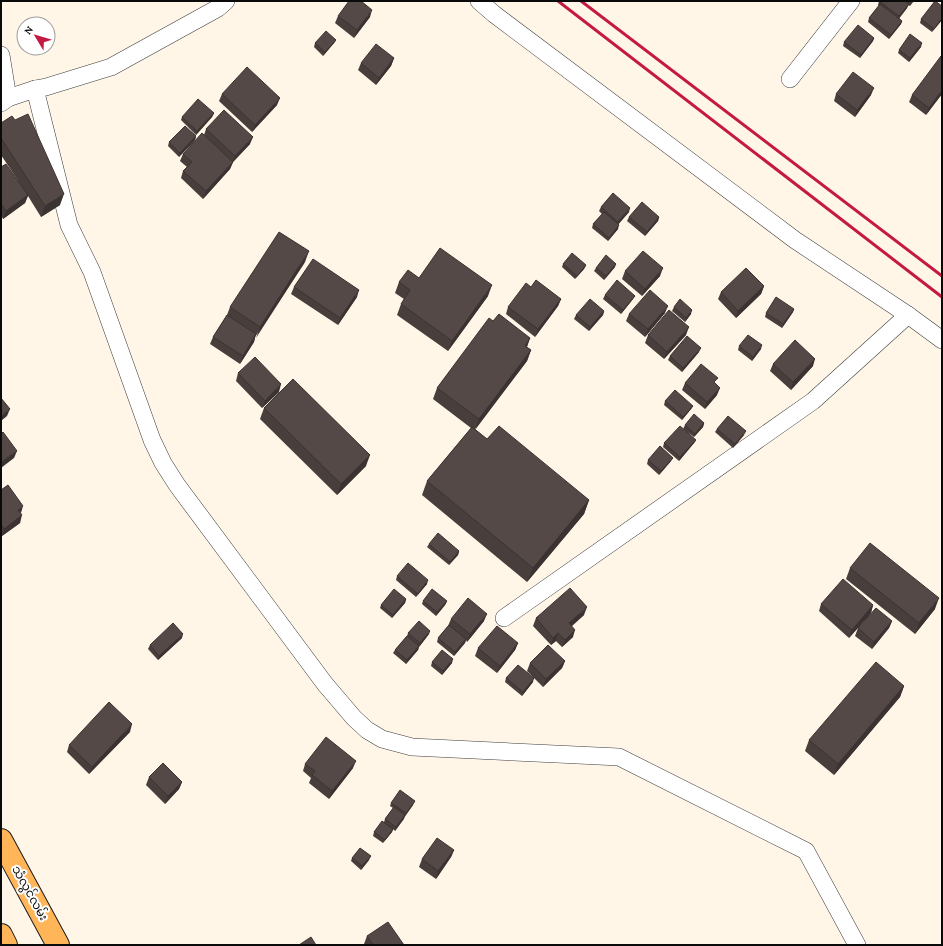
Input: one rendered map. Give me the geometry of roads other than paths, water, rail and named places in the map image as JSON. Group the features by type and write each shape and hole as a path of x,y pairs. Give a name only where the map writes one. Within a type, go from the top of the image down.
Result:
{"main road":[{"name":"သံလွင်လမ်း","path":"1,840 58,945"},
{"path":"1,934 6,945"}],"street":[{"path":"1,55 5,101 35,89 111,67 218,8 226,1"},
{"path":"479,1 494,14 795,240 908,315 942,340"},
{"path":"790,79 851,1"},
{"path":"35,89 69,225 92,272 143,418 163,462 177,485 325,684 354,718 367,730 382,739 412,747 619,757 806,851 858,945"},
{"path":"504,618 813,401 908,315"}],"railway":[{"path":"558,1 942,297"},
{"path":"581,1 942,276"}]}
